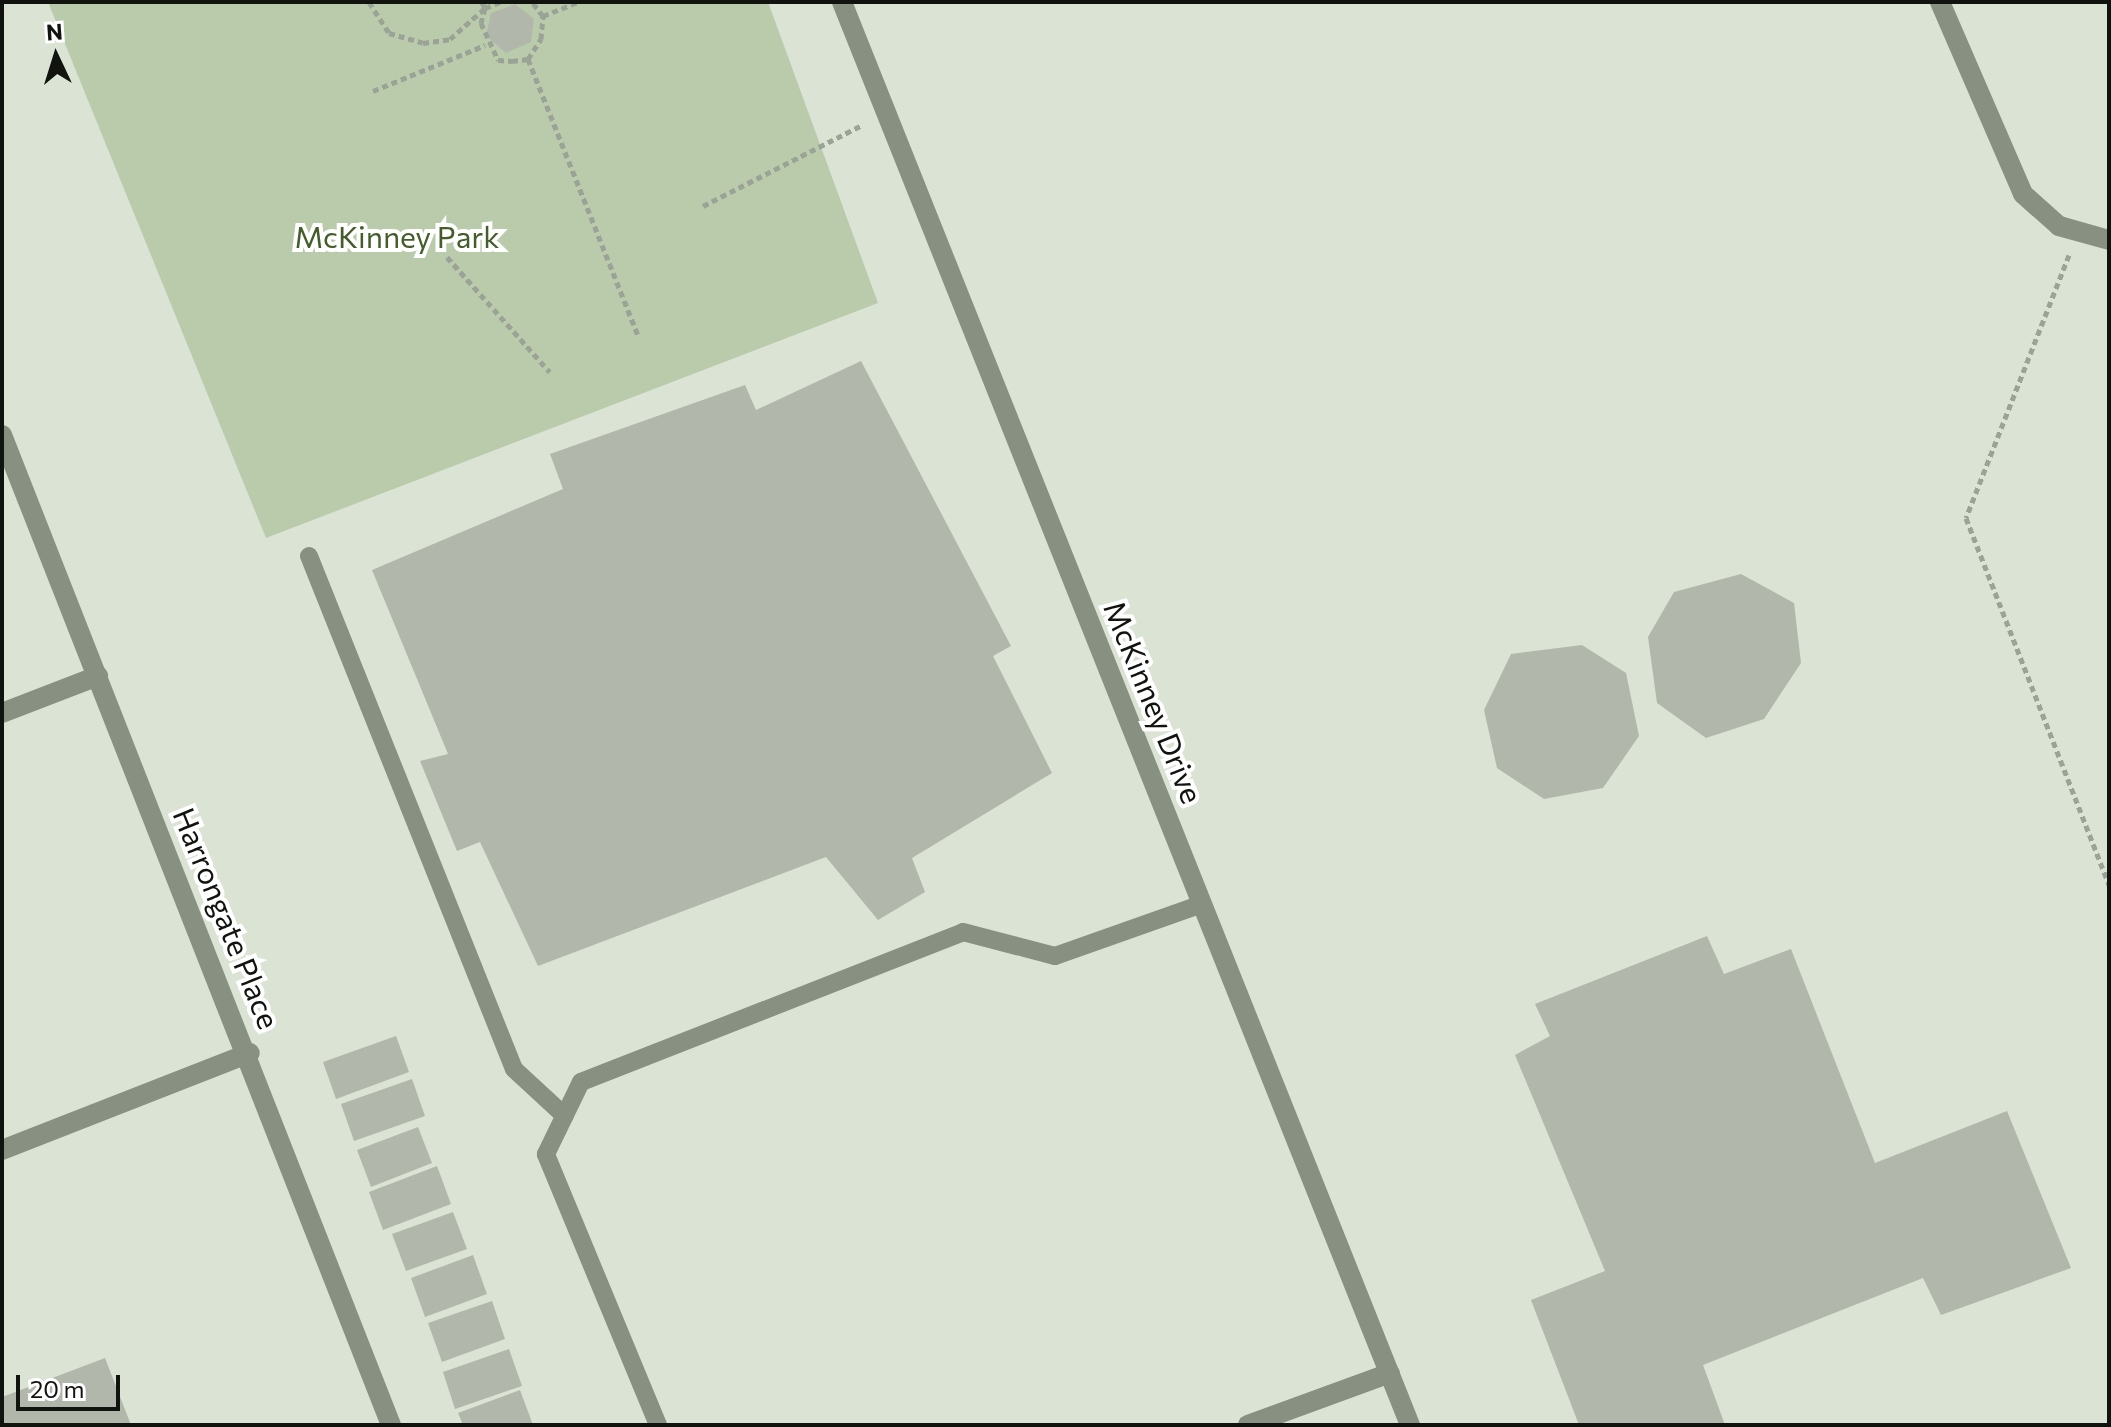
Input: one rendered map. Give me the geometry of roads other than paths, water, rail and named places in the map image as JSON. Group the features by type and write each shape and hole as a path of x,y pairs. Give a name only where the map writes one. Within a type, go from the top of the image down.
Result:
{"street":[{"name":"McKinney Drive","path":"842,2 1410,1425"},
{"path":"1940,2 2023,194 2059,226 2109,240"},
{"name":"Harrongate Place","path":"2,435 250,1053 391,1425"},
{"path":"2,713 98,676"},
{"path":"2,1150 250,1053"},
{"path":"1248,1425 1390,1373"}],"lane":[{"path":"309,556 514,1069 565,1116"},
{"path":"658,1425 546,1154 581,1082 963,932 1055,956 1202,904"}],"park label":[{"name":"McKinney Park","path":"397,236"}]}
